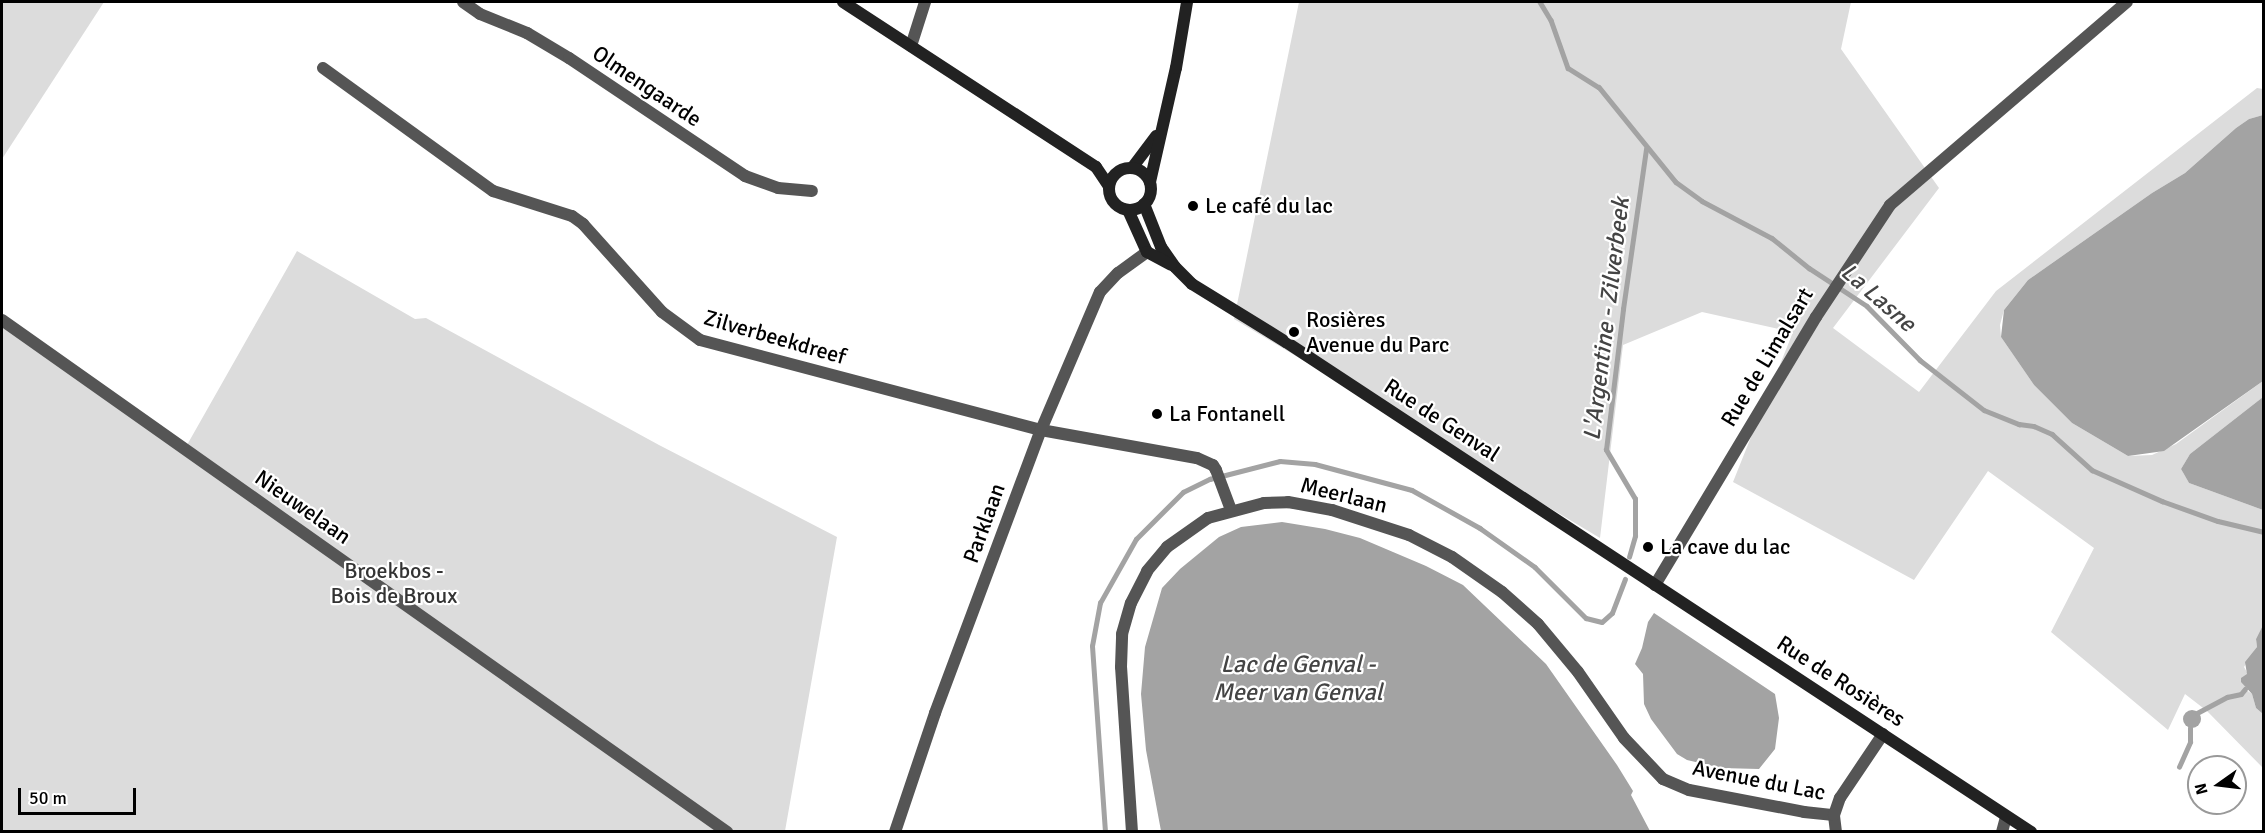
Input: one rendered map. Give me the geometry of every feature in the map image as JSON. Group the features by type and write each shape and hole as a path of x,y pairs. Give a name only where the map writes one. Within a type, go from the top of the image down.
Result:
{"street":[{"name":"Olmengaarde","path":"463,2 480,14 527,33 569,58 745,176 778,188 812,191"},
{"path":"843,2 1096,167 1109,186 1112,199 1128,210 1144,204 1151,190 1150,182 1187,2"},
{"path":"911,46 925,2"},
{"name":"Rue de Limalsart","path":"1655,585 1816,317 1890,205 2127,2"},
{"name":"Zilverbeekdreef","path":"323,68 493,191 572,216 583,224 662,312 700,340 1041,430 1197,458 1213,465 1231,510"},
{"path":"1132,168 1162,128"},
{"path":"1096,167 1119,171 1132,168 1146,175 1150,182"},
{"path":"1109,186 1119,171"},
{"name":"Rue de Genval","path":"1144,204 1161,247 1175,267 1192,284 1276,335 1627,567"},
{"path":"1128,210 1147,252"},
{"name":"Parklaan","path":"896,831 935,713 1041,430 1100,292 1118,273 1147,252"},
{"name":"Rue de Genval","path":"1147,252 1175,267"},
{"name":"Nieuwelaan","path":"2,320 727,831"},
{"name":"Meerlaan","path":"1132,831 1121,667 1122,634 1131,603 1148,572 1167,547 1208,518 1264,502 1288,502 1332,510 1409,535 1452,556 1502,592 1538,624 1578,672 1624,738"},
{"name":"Rue de Rosières","path":"1627,567 2006,817 2031,831"},
{"name":"Avenue du Lac","path":"1836,831 1834,815 1840,798 1883,734"},
{"name":"Avenue du Lac","path":"1624,738 1663,779 1689,790 1804,812 1834,815"},
{"path":"2002,831 2006,817"}],"green space":[{"path":"2,2 104,2 2,159"},
{"path":"1299,2 1851,2 1841,49 1939,188 1833,328 1919,392 1996,291 2257,88 2263,89 2263,115 2249,119 2236,128 2185,173 2152,193 2028,280 2004,310 2000,325 2001,337 2034,385 2072,423 2128,456 2152,455 2176,444 2263,381 2263,397 2190,454 2181,469 2189,483 2263,510 2263,625 2256,639 2257,647 2244,667 2248,674 2245,689 2252,694 2256,708 2263,714 2263,768 2207,711 2185,694 2168,730 2051,632 2094,548 1988,471 1914,580 1733,482 1793,332 1702,312 1623,345 1600,538 1234,319"},
{"name":"Broekbos - Bois de Broux","path":"297,251 415,319 426,318 659,445 837,537 785,831 2,831 2,315 187,445"}],"water":[{"path":"2263,115 2263,381 2164,451 2128,456 2072,423 2034,385 2001,337 2004,310 2028,280 2152,193 2185,173 2236,128 2249,119"},
{"path":"2263,397 2263,510 2189,483 2181,469 2190,454"},
{"name":"Lac de Genval - Meer van Genval","path":"1282,522 1360,538 1426,566 1463,585 1546,664 1617,765 1633,791 1631,795 1650,831 1161,831 1146,750 1141,694 1145,647 1162,588 1180,569 1219,537 1241,527"},
{"path":"1654,613 1775,694 1779,718 1775,749 1759,769 1721,768 1687,760 1677,754 1651,719 1644,704 1643,674 1635,664 1642,648 1648,622"},
{"path":"2263,625 2263,714 2256,708 2252,694 2241,682 2241,678 2247,674 2245,662 2257,647 2256,639"},
{"path":"2192,710 2198,713 2201,719 2198,725 2192,728 2186,725 2183,719 2186,713"}],"waterway":[{"name":"La Lasne","path":"1540,2 1551,20 1568,68 1599,87 1676,182 1702,201 1772,238 1809,268 1867,306 1920,360 1984,410 2052,434 2092,470 2162,501 2218,521 2264,532"},
{"name":"L'Argentine - Zilverbeek","path":"1629,557 1635,536 1635,499 1606,450 1646,149"},
{"name":"L'Argentine - Zilverbeek","path":"1105,832 1092,646 1100,603 1136,539 1183,492 1210,479 1280,461 1315,464 1412,490 1480,528 1535,567 1586,618 1602,622 1612,613 1625,579"},
{"path":"2197,713 2227,697 2241,694 2245,689"},
{"path":"2179,767 2190,742 2190,728"}],"place":[{"name":"Le café du lac","path":"1193,206"},
{"name":"Rosières Avenue du Parc","path":"1294,332"},
{"name":"La Fontanell","path":"1157,414"},
{"name":"La cave du lac","path":"1648,547"}]}
